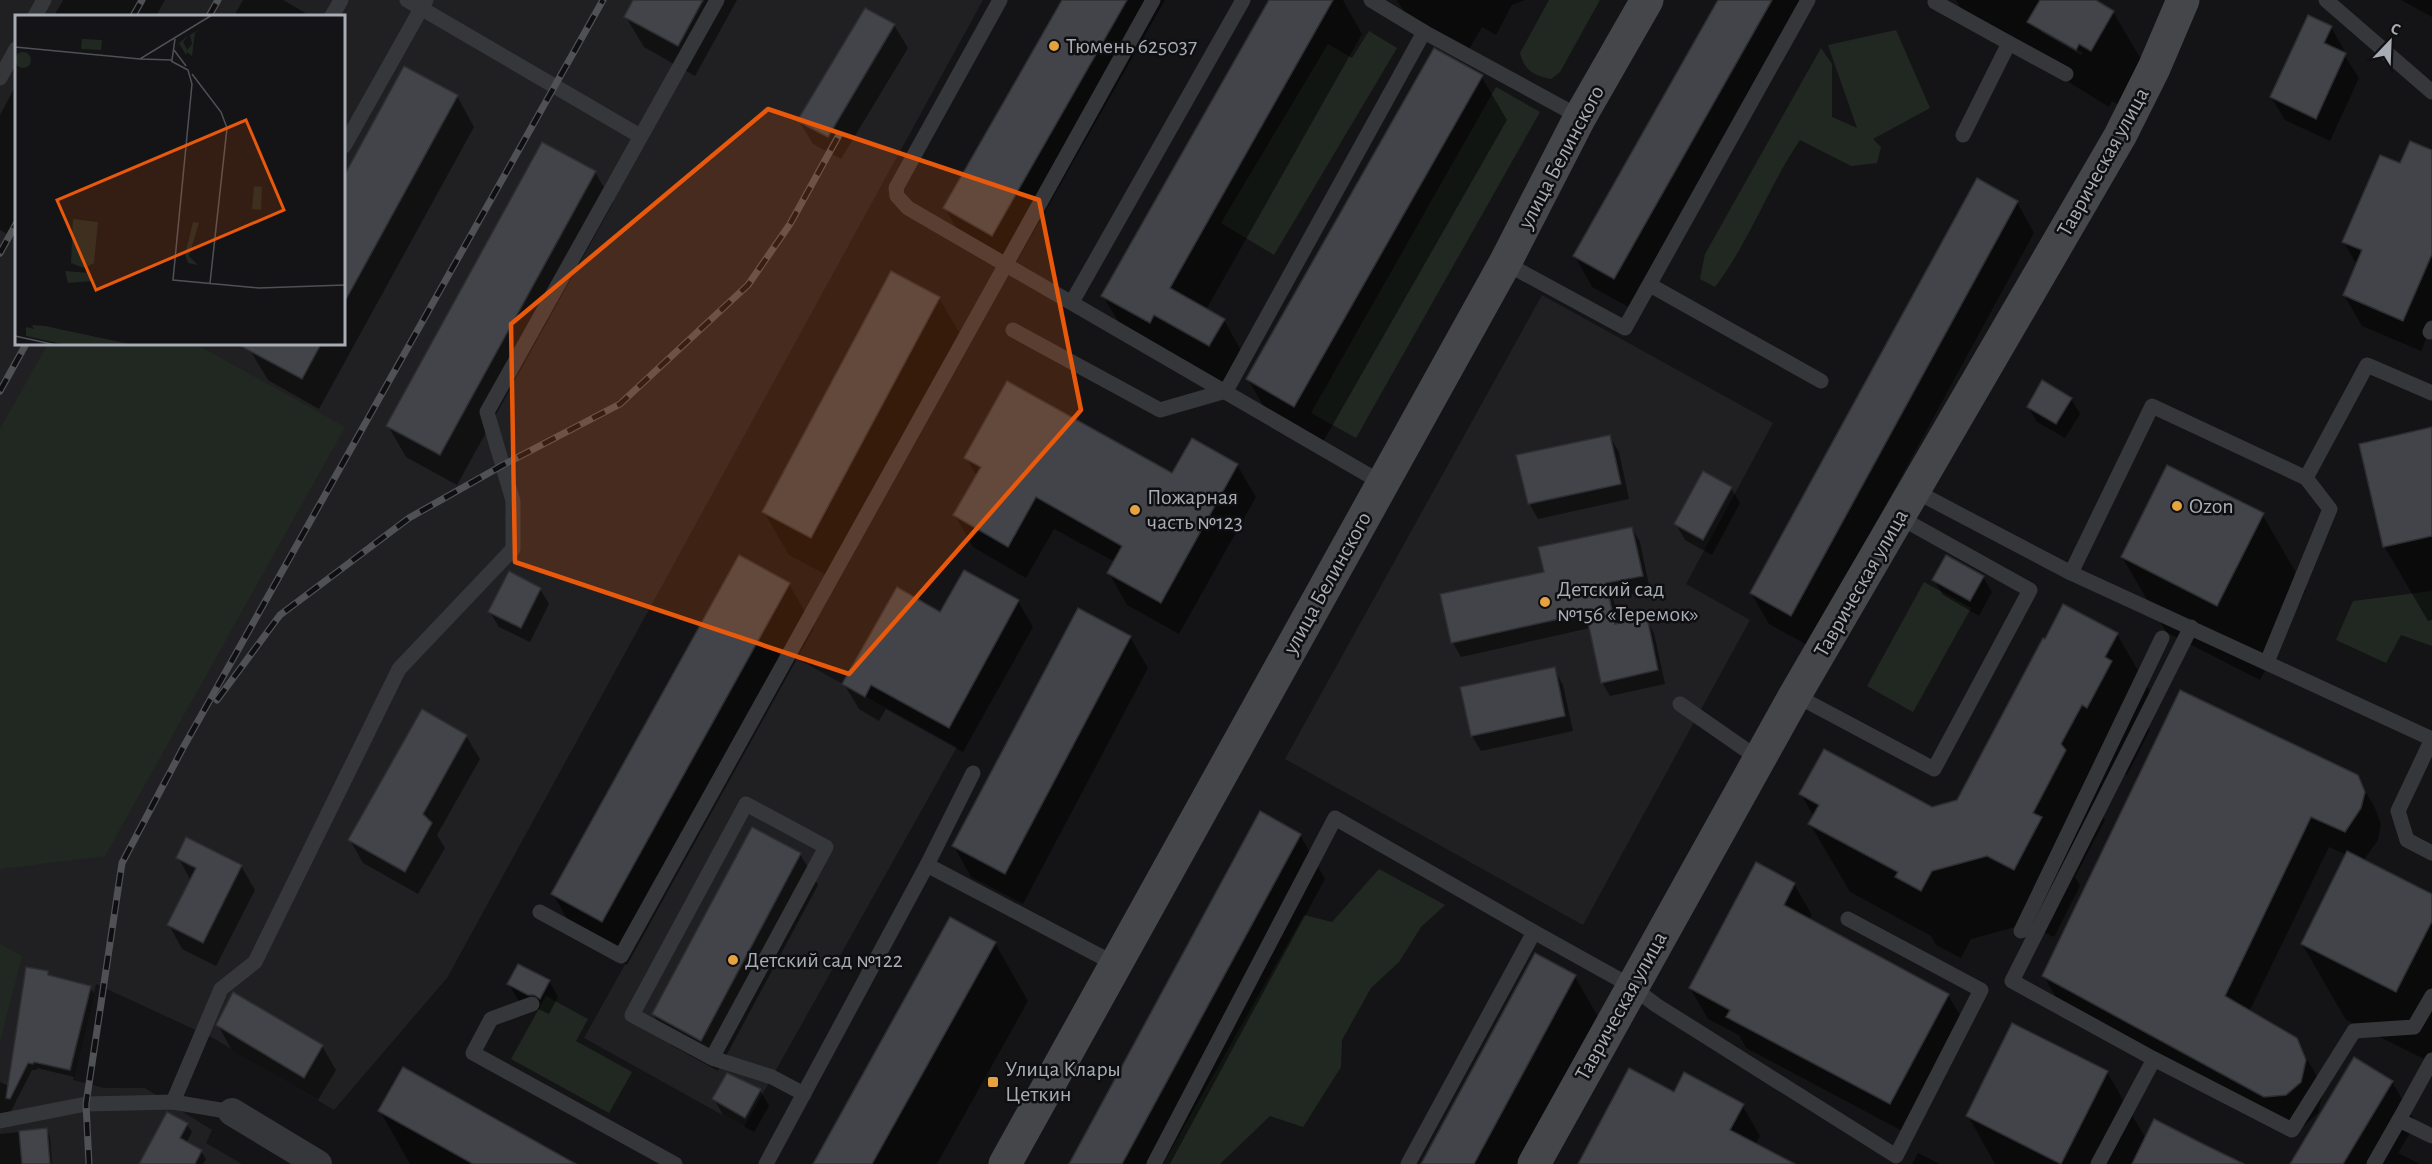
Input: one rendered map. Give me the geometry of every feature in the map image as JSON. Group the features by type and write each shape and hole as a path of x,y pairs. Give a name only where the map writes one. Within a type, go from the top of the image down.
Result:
{"street":[{"name":"улица Белинского","path":"1005,1164 1505,263 1580,117 1647,0"},
{"name":"Таврическая улица","path":"1534,1164 1795,695 2120,136 2154,68 2183,0"},
{"path":"232,1112 318,1164"}],"lane":[{"path":"36,15 44,0"},
{"path":"333,15 341,0"},
{"path":"407,0 423,4 640,136"},
{"path":"173,1102 221,989 255,962 399,669 513,549 513,501 487,412 717,0"},
{"path":"1000,0 896,188 897,196 908,208 1382,483"},
{"path":"540,912 621,956 1153,0"},
{"path":"1072,302 1243,0"},
{"path":"1372,0 1424,32 1580,117"},
{"path":"1505,263 1625,328 1808,0"},
{"path":"2326,0 2432,92"},
{"path":"1935,2 2066,74"},
{"path":"345,144 423,4"},
{"path":"1013,330 1160,410 1226,392 1424,32"},
{"path":"1963,135 2009,43"},
{"path":"0,78 15,51"},
{"path":"1650,285 1821,381"},
{"path":"2306,478 2367,365 2432,393"},
{"path":"2071,573 2152,406 2306,478 2330,509 2267,662"},
{"path":"1907,504 2071,573 2432,739 2398,811 2407,840 2432,853"},
{"path":"1795,695 1934,768 2030,590 1907,504"},
{"path":"2191,627 2012,981 2154,1059 2292,1130 2354,1031 2414,1027 2432,996"},
{"path":"2021,931 2162,638"},
{"path":"1680,704 1759,759"},
{"path":"766,1164 927,865 973,773"},
{"path":"712,1058 826,847 746,804 633,1015 712,1058 772,1077 804,1094"},
{"path":"1154,1164 1335,818 1631,986 1656,1005 1896,1156 1981,990 1848,919"},
{"path":"927,865 1117,965"},
{"path":"1408,1164 1534,932"},
{"path":"532,1004 491,1019 473,1053 675,1164"},
{"path":"2098,1164 2154,1059"},
{"path":"2374,1164 2432,1060"},
{"path":"0,1121 86,1104 173,1102 232,1112"},
{"path":"2399,1120 2432,1136"}],"highlighted area":[{"path":"768,109 1039,200 1081,410 849,674 515,562 511,324"}],"shaded area":[{"path":"0,0 983,0 447,978 334,1110 213,1038 96,984 73,1080 104,1088 145,1088 212,1130 206,1143 242,1164 0,1164"},
{"path":"1549,0 1600,0 1560,72 1551,79 1540,76 1527,68 1520,53"},
{"path":"1896,30 1930,108 1873,139 1881,147 1877,163 1851,166 1800,140 1778,176 1739,251 1715,287 1700,279 1705,254 1821,48 1832,64 1832,117 1857,128 1828,45"},
{"path":"1369,31 1397,48 1274,255 1221,223 1328,44 1352,58"},
{"path":"1496,87 1540,112 1356,438 1311,413"},
{"name":"Детский сад №156 «Теремок»","path":"1542,295 1773,423 1686,584 1750,620 1583,925 1285,759"},
{"path":"47,345 198,345 345,427 105,856 0,869 0,429"},
{"path":"1924,582 1971,608 1913,712 1867,686"},
{"path":"2432,591 2432,646 2401,635 2386,663 2336,640 2353,601"},
{"name":"Детский сад №122","path":"796,658 957,747 744,1127 584,1038"},
{"path":"1379,869 1445,905 1421,927 1399,962 1371,988 1342,1040 1341,1067 1303,1127 1270,1116 1220,1164 1163,1164 1304,915 1332,922"},
{"path":"0,944 22,956 0,1041"},
{"path":"546,996 588,1019 576,1041 632,1072 609,1113 511,1059"}],"building":[{"path":"633,0 703,0 678,46 624,17"},
{"path":"1062,0 1127,0 992,236 943,208"},
{"path":"1269,0 1333,0 1170,288 1225,319 1209,346 1154,315 1150,323 1101,296"},
{"path":"1718,0 1772,0 1614,279 1573,256"},
{"path":"2040,0 2096,0 2114,11 2091,51 2079,44 2076,50 2027,22"},
{"path":"865,8 895,24 828,137 797,121"},
{"path":"2308,15 2332,26 2324,43 2346,53 2316,119 2270,97"},
{"path":"1434,48 1483,75 1294,407 1246,379"},
{"path":"404,66 458,95 345,301 345,174"},
{"path":"2410,141 2432,150 2432,254 2403,321 2343,295 2362,250 2342,242 2380,155 2400,163"},
{"path":"542,142 596,171 440,455 386,426"},
{"path":"1977,178 2018,201 1791,616 1750,593"},
{"path":"891,271 940,297 811,538 762,512"},
{"path":"239,345 320,345 302,379"},
{"path":"2042,380 2072,398 2056,424 2027,407"},
{"name":"Пожарная часть №123","path":"1007,381 1172,473 1192,438 1238,464 1161,603 1107,573 1122,546 1036,497 1008,547 953,515 981,467 964,458"},
{"path":"2432,427 2432,536 2383,547 2359,444"},
{"path":"1610,435 1621,484 1528,504 1516,455"},
{"path":"2167,465 2264,513 2217,606 2121,557"},
{"path":"1703,471 1732,487 1703,540 1674,524"},
{"path":"1632,527 1643,576 1606,583 1615,624 1647,617 1658,670 1601,683 1586,613 1451,643 1440,594 1544,572 1538,547"},
{"path":"739,555 790,583 602,922 551,894"},
{"path":"1946,555 1984,576 1970,601 1932,580"},
{"path":"964,570 1019,600 949,728 871,685 865,697 842,684 897,587 940,612"},
{"path":"509,571 541,588 521,628 488,612"},
{"path":"2063,604 2118,633 2105,657 2112,661 2087,708 2082,705 2061,744 2066,750 2033,813 2042,817 2014,870 1987,856 1932,871 1921,891 1895,877 1898,872 1808,824 1819,805 1799,794 1824,749 1932,807 1957,800"},
{"path":"1078,608 1131,636 1005,874 952,846"},
{"path":"1555,667 1565,716 1471,736 1460,687"},
{"path":"2180,690 2358,775 2365,792 2361,808 2345,832 2311,817 2225,996 2297,1038 2306,1060 2301,1082 2286,1095 2264,1097 2042,976"},
{"path":"422,709 467,735 423,814 432,823 405,872 348,840"},
{"path":"1260,811 1301,834 1122,1164 1069,1164"},
{"path":"752,827 801,853 701,1041 652,1014"},
{"path":"186,837 242,865 203,943 167,925 196,868 176,858"},
{"path":"2347,851 2432,894 2432,921 2396,992 2301,944"},
{"path":"1756,862 1795,883 1784,905 1949,994 1890,1104 1726,1017 1730,1010 1689,988"},
{"path":"950,917 996,942 872,1164 813,1164"},
{"path":"1535,953 1576,975 1474,1164 1421,1164"},
{"path":"518,964 550,980 540,999 507,984"},
{"path":"26,967 48,971 48,975 91,986 70,1070 34,1062 33,1064 28,1063 10,1099 6,1098"},
{"path":"233,992 323,1045 304,1078 216,1025"},
{"path":"2012,1023 2108,1071 2061,1164 1966,1116"},
{"path":"2354,1057 2393,1081 2343,1164 2290,1164"},
{"path":"403,1067 576,1164 473,1164 378,1111"},
{"path":"1629,1068 1674,1092 1684,1072 1744,1104 1730,1130 1795,1164 1578,1164"},
{"path":"727,1073 761,1089 745,1118 712,1099"},
{"path":"167,1112 188,1123 180,1138 202,1150 195,1164 139,1164"},
{"path":"2154,1119 2203,1144 2244,1164 2132,1164"},
{"path":"47,1128 50,1164 22,1164 19,1131"}],"railway":[{"path":"134,15 142,0"},
{"path":"210,15 218,0"},
{"path":"89,1164 86,1104 122,863 184,746 603,0"},
{"path":"217,700 280,615 409,518 503,465 620,404 748,285 790,224 839,135"},
{"path":"0,253 15,226"},
{"path":"0,391 25,345"}],"place":[{"name":"Тюмень 625037","path":"1054,46"},
{"name":"Ozon","path":"2177,506"},
{"name":"Пожарная часть №123","path":"1135,510"},
{"name":"Детский сад №156 «Теремок»","path":"1545,602"},
{"name":"Детский сад №122","path":"733,960"},
{"name":"Улица Клары Цеткин","path":"993,1082"}]}
